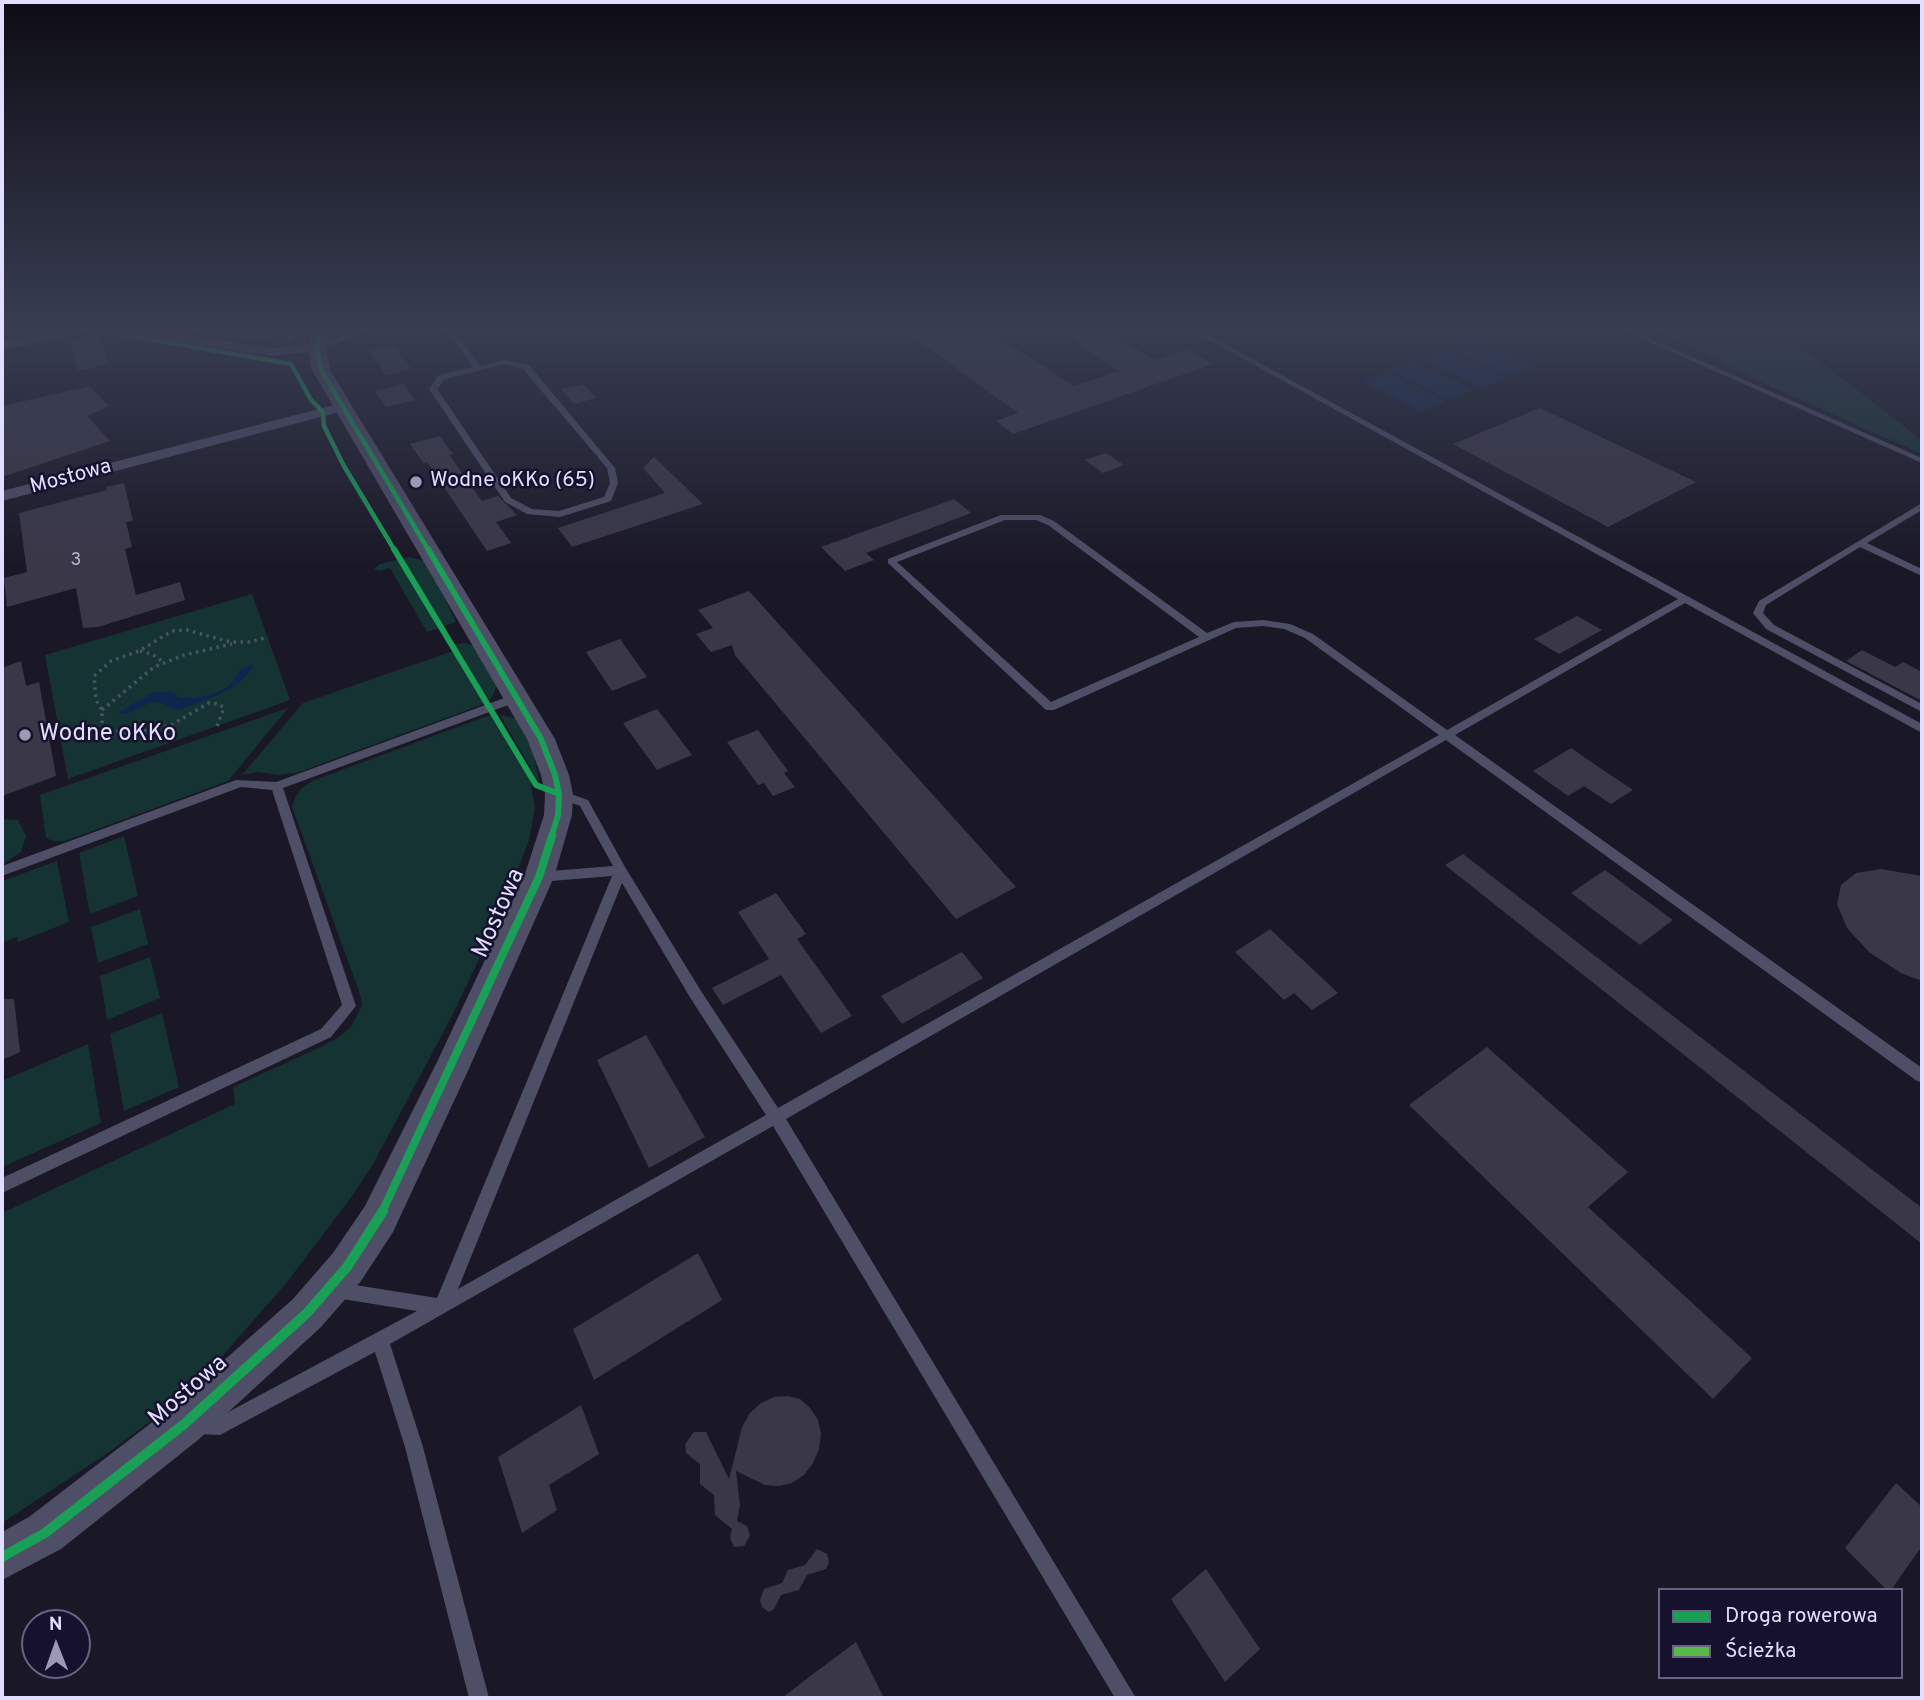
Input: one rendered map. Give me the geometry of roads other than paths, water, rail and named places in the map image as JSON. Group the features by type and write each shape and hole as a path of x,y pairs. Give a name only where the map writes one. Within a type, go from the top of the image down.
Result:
{"street":[{"name":"Mostowa","path":"2,496 333,409"},
{"name":"Mostowa","path":"2,1557 45,1533 183,1425 307,1313 347,1267 379,1219 539,877 558,815 559,794 555,775 541,739 343,409"}],"lane":[{"path":"447,409 508,500 530,512 560,514 608,499 614,483 611,468 562,409"},
{"path":"1338,409 1922,729"},
{"path":"1805,409 1922,461"},
{"path":"1922,506 1762,603 1758,613 1770,627 1922,708"},
{"path":"1206,637 1051,523 1037,516 1004,517 891,561 1050,707 1234,625 1263,623 1286,626 1309,636 1922,1076"},
{"path":"1860,543 1922,573"},
{"path":"183,1425 220,1426 442,1307 1684,600"},
{"path":"2,871 240,783 277,786 518,698"},
{"path":"2,1186 326,1033 349,1006 277,786"},
{"path":"559,794 584,803 696,995 776,1117 1126,1698"},
{"path":"539,877 621,870"},
{"path":"442,1307 621,870"},
{"path":"329,1289 442,1307"},
{"path":"380,1340 414,1447 479,1698"}],"water":[{"path":"253,666 252,669 240,682 221,694 185,708 175,710 162,703 152,702 126,714 118,713 151,693 169,691 180,697 195,698 213,694 229,686 242,668"}],"place":[{"name":"Wodne oKKo (65)","path":"416,482"},
{"name":"Wodne oKKo","path":"25,735"}]}
